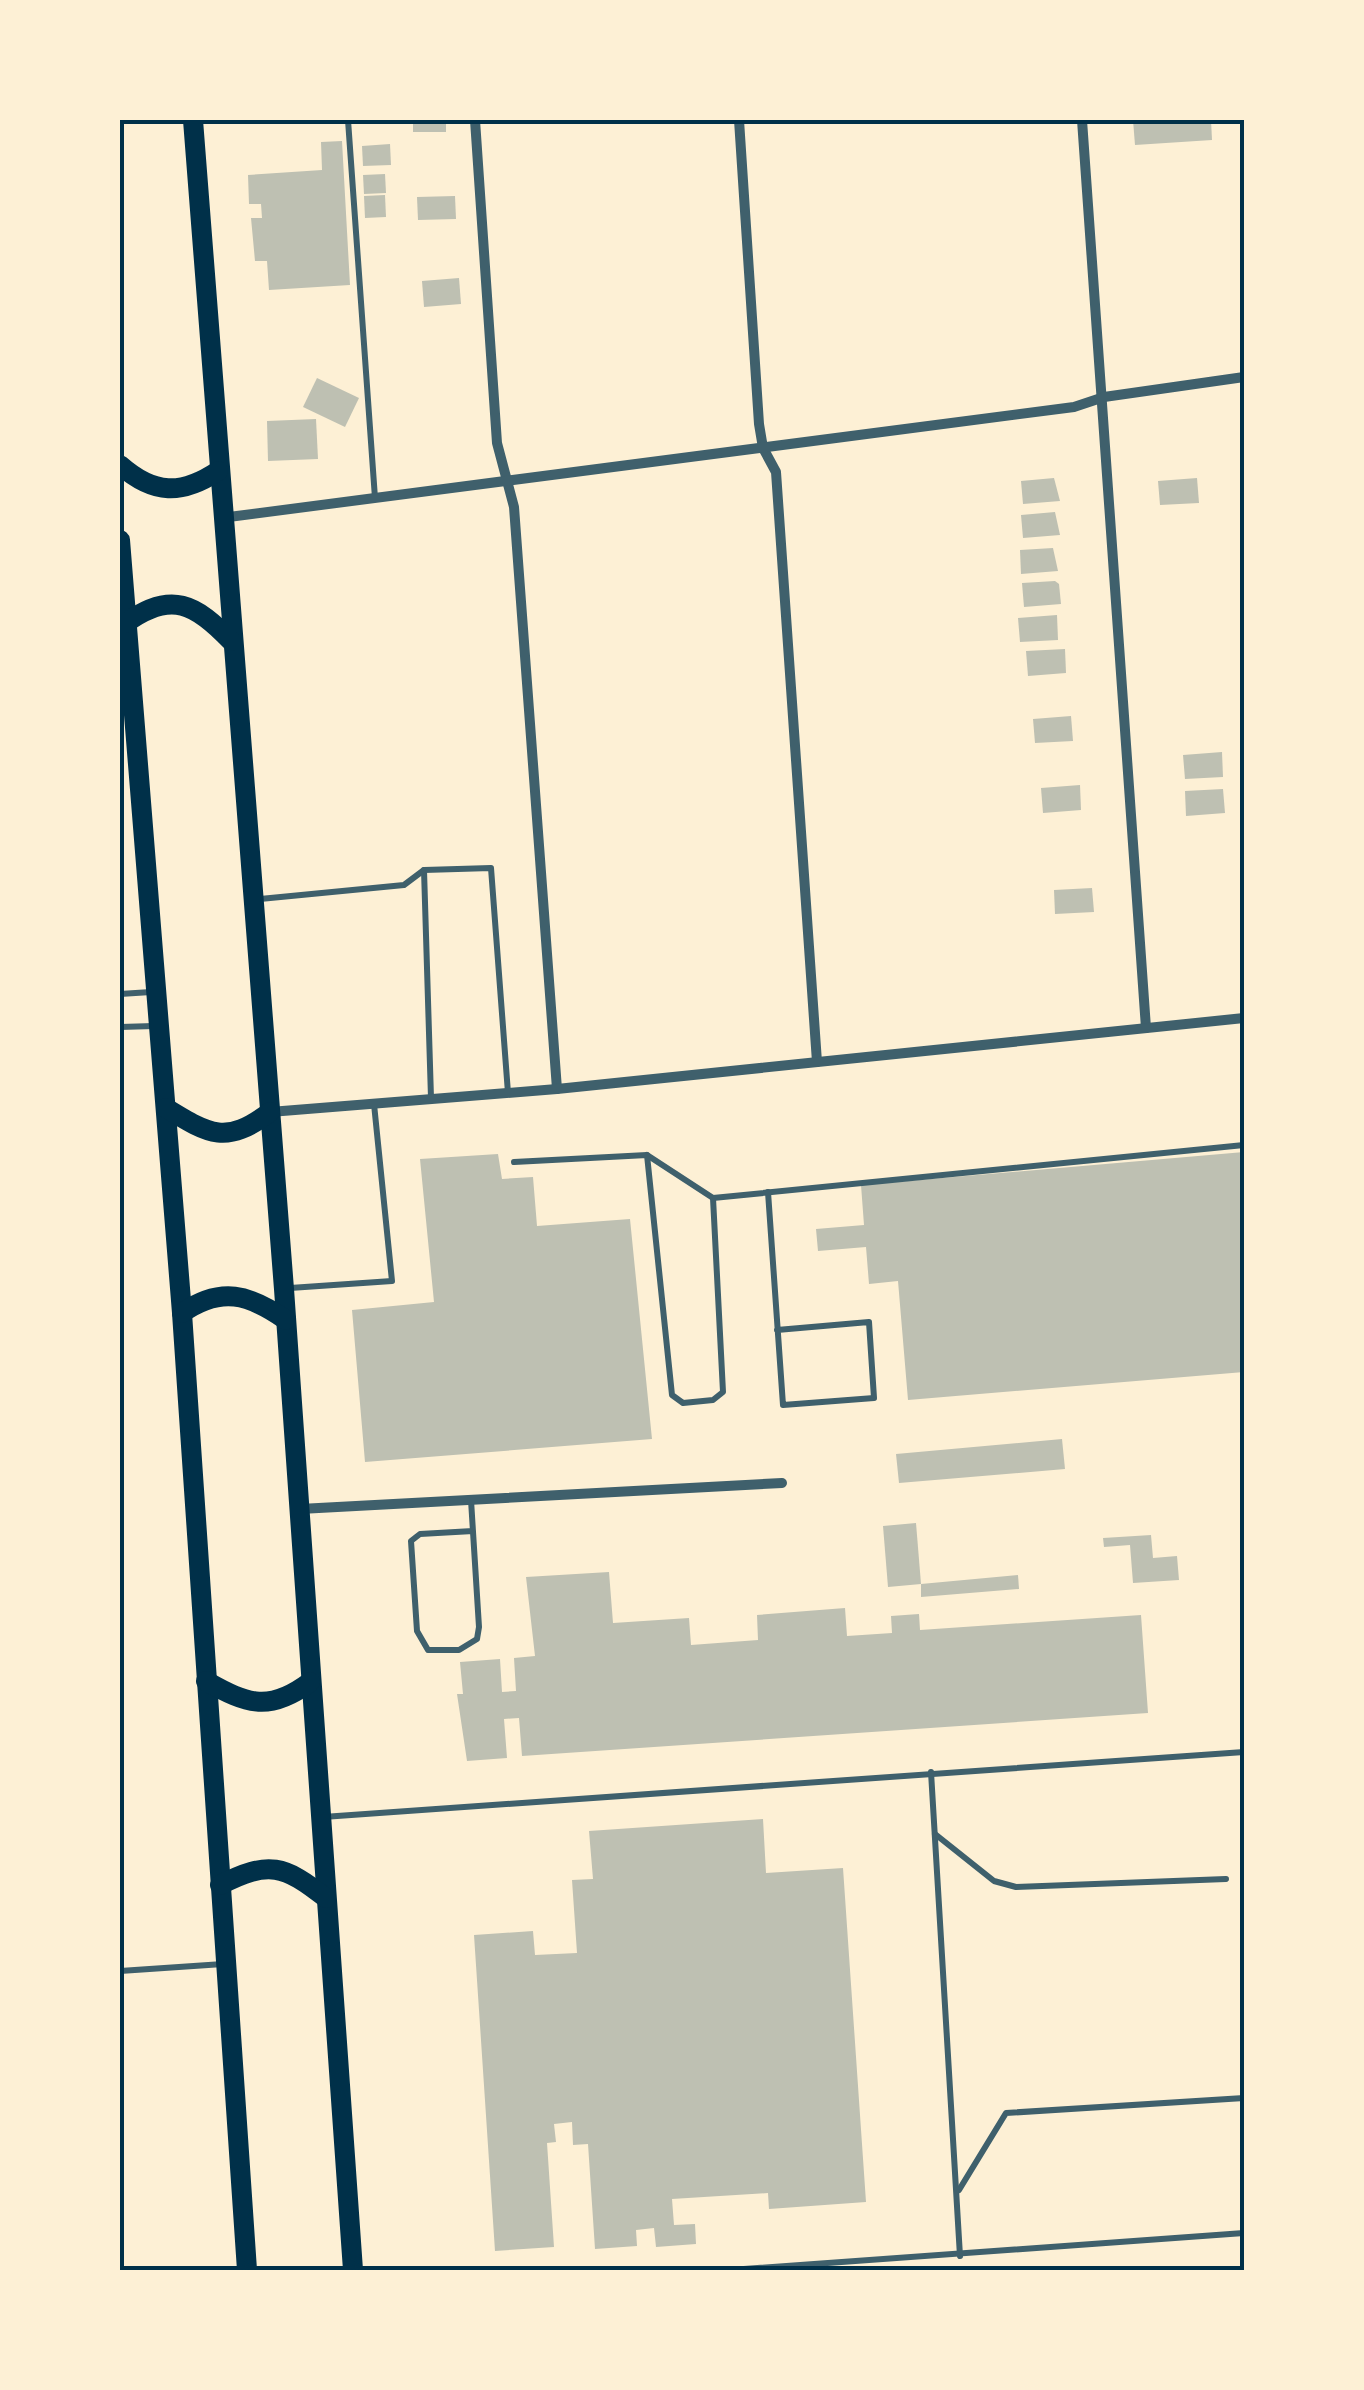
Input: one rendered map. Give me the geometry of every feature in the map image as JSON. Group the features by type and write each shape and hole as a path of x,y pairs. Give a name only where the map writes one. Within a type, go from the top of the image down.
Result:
{"highway":[{"path":"193,120 284,1289 353,2270"},
{"path":"120,465 146,485 176,491 218,470"},
{"path":"120,540 126,623 125,680 160,1025 247,2270"},
{"path":"126,623 153,606 181,605 210,618 231,641"},
{"path":"166,1108 196,1126 227,1135 240,1132 270,1112"},
{"path":"182,1313 224,1294 250,1299 286,1320"},
{"path":"206,1681 255,1705 280,1702 310,1682"},
{"path":"220,1885 243,1874 270,1868 297,1876 326,1898"}],"street":[{"path":"475,120 497,443 514,508 557,1089"},
{"path":"739,120 763,448 776,472 817,1062"},
{"path":"1082,120 1146,1028"},
{"path":"222,518 1074,407 1104,397 1244,377"},
{"path":"270,1112 557,1089 1244,1018"},
{"path":"299,1509 782,1483"}],"lane":[{"path":"348,120 375,498"},
{"path":"253,900 404,885 424,870 490,868 508,1093"},
{"path":"424,870 431,1098"},
{"path":"120,994 157,992"},
{"path":"120,1027 160,1025"},
{"path":"284,1289 392,1281 374,1104"},
{"path":"514,1162 647,1154 712,1198 1244,1145"},
{"path":"647,1154 672,1395 683,1403 713,1400 723,1392 712,1198"},
{"path":"768,1192 777,1330 782,1406 874,1398 869,1322 777,1330"},
{"path":"471,1500 473,1532 477,1639 459,1650 428,1650 417,1631 411,1542 420,1534 473,1532"},
{"path":"320,1817 1244,1752"},
{"path":"931,1772 960,2256"},
{"path":"934,1834 994,1881 1016,1887 1226,1879"},
{"path":"120,1972 225,1964"},
{"path":"958,2191 1006,2112 1244,2098"},
{"path":"730,2270 1244,2233"}],"building":[{"path":"413,120 446,120 446,132 413,132"},
{"path":"1133,120 1211,120 1212,140 1135,145"},
{"path":"342,141 350,285 269,290 267,261 255,261 251,218 262,218 261,204 249,204 248,175 322,170 321,142"},
{"path":"390,144 391,165 363,166 362,146"},
{"path":"385,174 386,193 364,194 363,175"},
{"path":"385,195 386,217 365,218 364,196"},
{"path":"455,196 456,219 418,220 417,197"},
{"path":"459,278 461,304 424,307 422,281"},
{"path":"317,378 359,398 345,427 303,407"},
{"path":"316,419 318,459 268,461 267,421"},
{"path":"1054,478 1060,501 1023,504 1021,481"},
{"path":"1197,478 1199,503 1160,505 1158,481"},
{"path":"1055,512 1060,535 1023,538 1021,515"},
{"path":"1053,548 1058,571 1021,574 1020,550"},
{"path":"1022,583 1059,584 1061,604 1024,607"},
{"path":"1057,615 1058,640 1020,642 1018,618"},
{"path":"1065,649 1066,673 1028,676 1026,651"},
{"path":"1071,716 1073,741 1035,743 1033,719"},
{"path":"1222,752 1223,777 1185,779 1183,755"},
{"path":"1080,785 1081,810 1043,813 1041,788"},
{"path":"1223,789 1225,813 1186,816 1185,791"},
{"path":"1092,888 1094,912 1055,914 1054,890"},
{"path":"1244,1152 1244,1372 908,1400 898,1281 869,1284 866,1247 818,1251 816,1229 864,1225 861,1185"},
{"path":"498,1154 502,1179 533,1177 537,1226 630,1219 652,1439 365,1462 352,1310 434,1302 420,1159"},
{"path":"1062,1439 1065,1469 899,1483 896,1454"},
{"path":"916,1523 921,1584 888,1587 883,1526"},
{"path":"1151,1535 1153,1558 1177,1556 1179,1580 1133,1583 1130,1545 1104,1547 1103,1538"},
{"path":"609,1572 613,1623 689,1618 691,1645 758,1640 757,1615 845,1608 847,1636 892,1633 891,1616 919,1614 920,1630 1141,1615 1148,1713 522,1756 519,1718 504,1719 507,1758 467,1761 457,1694 463,1694 460,1662 500,1659 502,1692 516,1691 514,1658 535,1656 526,1577"},
{"path":"1018,1575 1019,1589 921,1597 921,1584"},
{"path":"763,1819 766,1873 843,1868 866,2202 769,2209 768,2193 672,2199 674,2225 695,2224 696,2244 656,2247 654,2228 636,2230 637,2246 595,2249 588,2144 573,2145 572,2122 554,2124 556,2142 547,2143 554,2247 495,2251 474,1935 533,1931 535,1955 577,1953 572,1880 593,1879 589,1831"}]}
